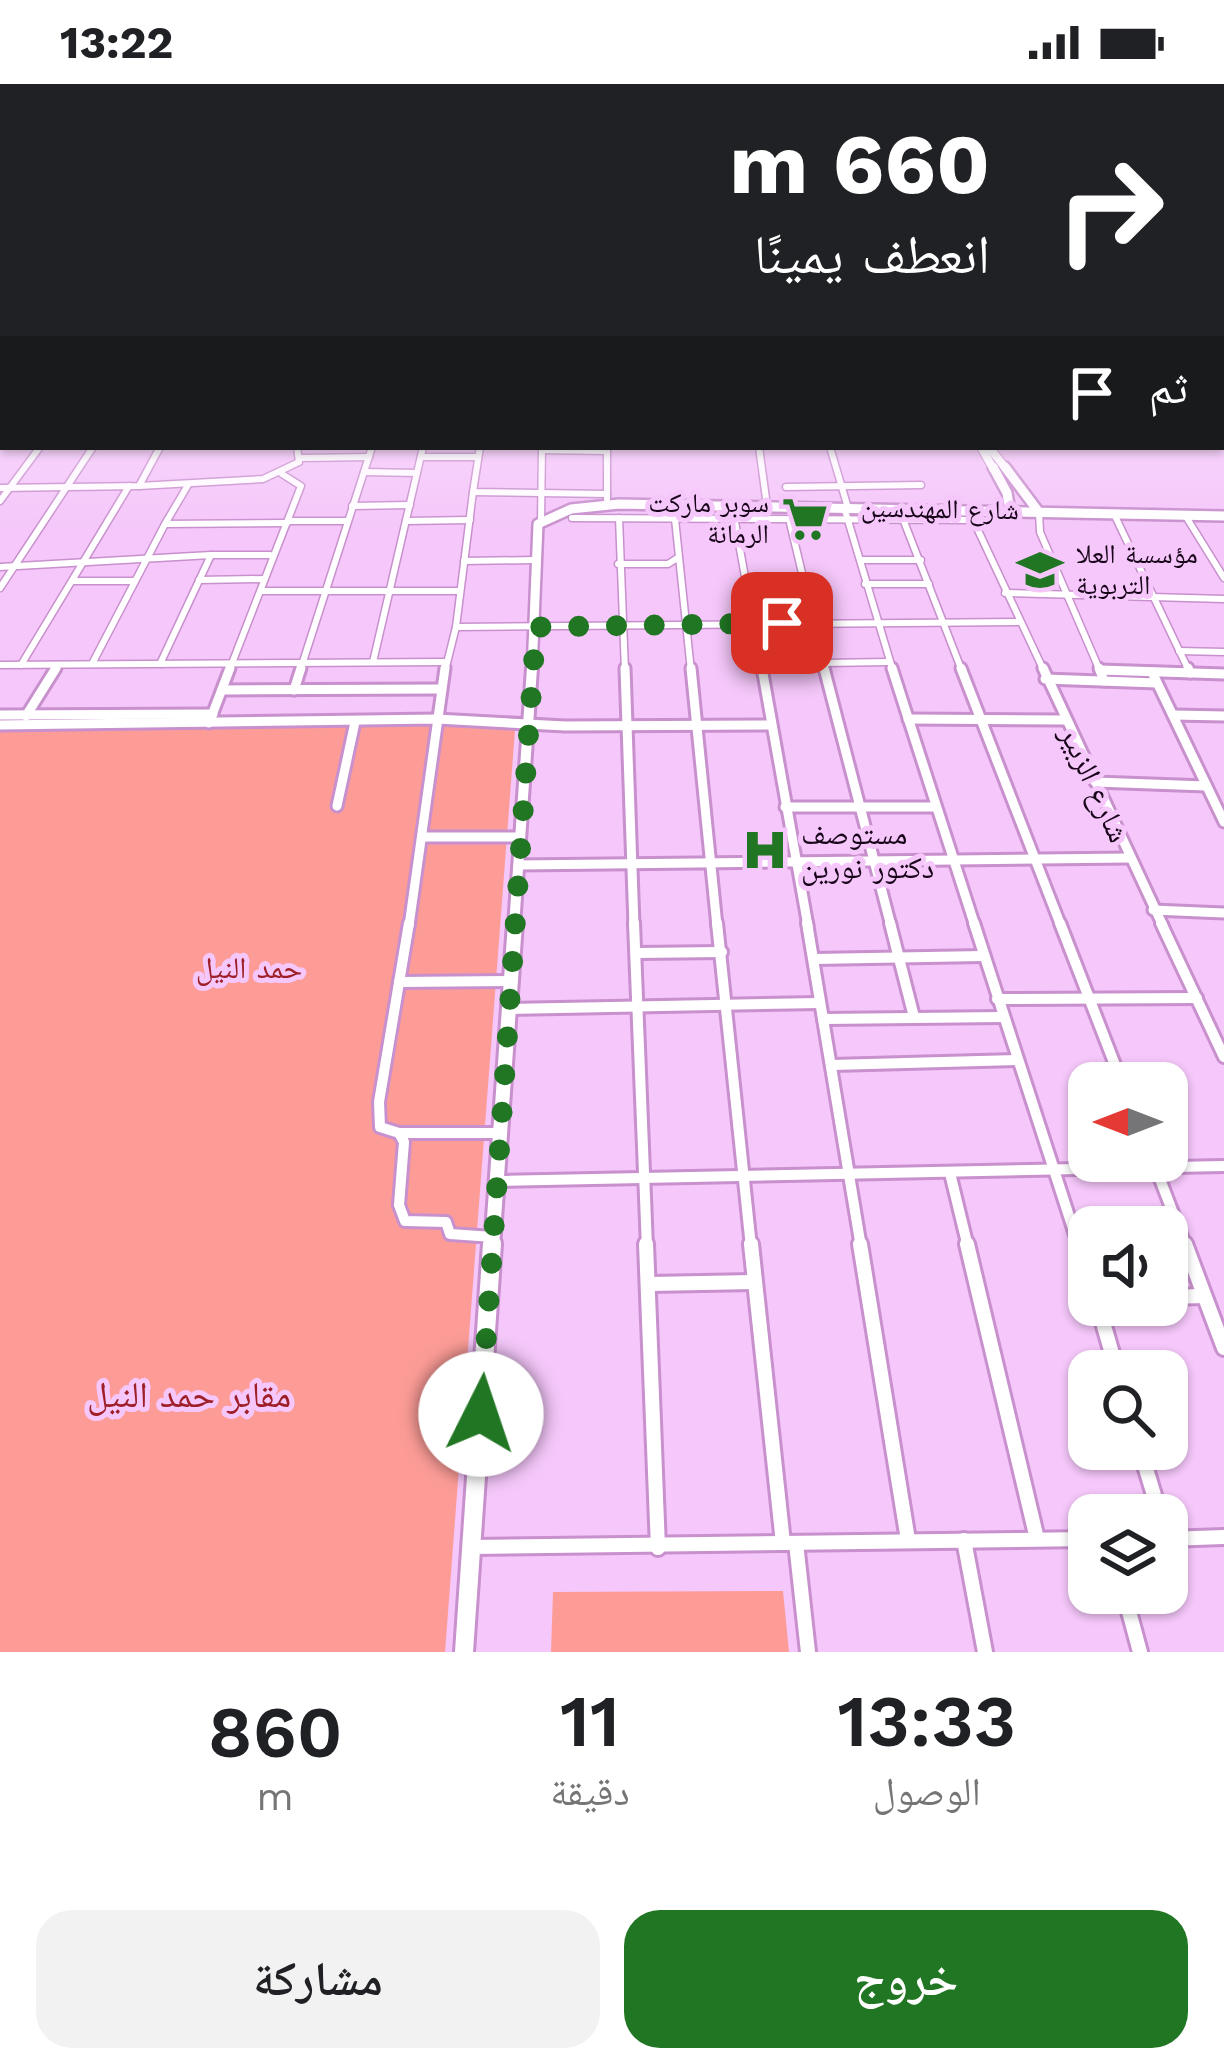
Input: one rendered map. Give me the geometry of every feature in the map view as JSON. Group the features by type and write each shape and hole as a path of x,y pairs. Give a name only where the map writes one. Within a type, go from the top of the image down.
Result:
{"main road":[{"path":"986,450 1007,493 1010,511"},
{"path":"987,450 1039,512"},
{"name":"شارع المهندسين","path":"541,521 607,499 655,512 801,506 970,515 1010,511 1224,516"},
{"path":"464,1652 541,521"}],"street":[{"path":"0,501 5,488 37,450"},
{"path":"0,588 91,450"},
{"path":"21,665 158,450"},
{"path":"298,450 301,458"},
{"path":"294,690 371,450"},
{"path":"479,450 456,627 440,688 424,837 379,1102 380,1127 399,1133 499,1133"},
{"path":"541,521 542,450"},
{"path":"473,492 607,499 607,450"},
{"path":"759,450 767,506"},
{"path":"831,450 877,623 1068,1216"},
{"path":"374,662 422,452 478,457"},
{"path":"5,488 252,481 282,474 301,458 369,457"},
{"path":"364,472 417,473"},
{"path":"211,719 301,483 282,474"},
{"path":"92,664 188,485"},
{"path":"786,487 921,485"},
{"path":"352,506 410,505"},
{"path":"732,506 814,958 908,1540"},
{"path":"801,506 803,515 790,523 814,623"},
{"path":"572,518 655,512 675,519 798,518 847,511 903,519 970,515"},
{"path":"1039,512 1040,532 1105,681"},
{"path":"1114,514 1190,674"},
{"name":"شارع الزبير","path":"970,515 1222,1049"},
{"path":"1185,515 1224,578"},
{"path":"619,518 658,1548"},
{"path":"675,519 714,866 741,1179 808,1652"},
{"path":"903,519 1114,1062"},
{"path":"165,524 346,520"},
{"path":"406,521 470,520"},
{"path":"0,567 148,555 270,555"},
{"path":"160,664 211,555"},
{"path":"618,564 668,563 680,557"},
{"path":"464,561 535,560"},
{"path":"860,560 921,560"},
{"path":"199,580 264,579"},
{"path":"74,580 133,580"},
{"path":"865,584 929,584"},
{"path":"261,591 460,591"},
{"path":"1005,593 1224,599"},
{"path":"456,627 1018,622"},
{"path":"1179,651 1224,652"},
{"path":"0,665 445,662"},
{"path":"759,664 890,662"},
{"path":"823,663 914,1017"},
{"path":"23,720 58,665"},
{"path":"1100,670 1154,677"},
{"path":"1046,679 1105,681 1224,674"},
{"path":"1154,677 1224,822"},
{"path":"223,691 440,688"},
{"path":"0,715 23,720"},
{"path":"1173,715 1224,716"},
{"path":"0,725 23,720 437,719 771,725"},
{"path":"908,719 1064,720"},
{"path":"337,806 355,722"},
{"path":"1095,782 1206,786"},
{"path":"785,808 935,807"},
{"path":"424,837 519,837"},
{"path":"518,865 1130,858"},
{"path":"1153,910 1224,913"},
{"path":"638,953 722,952"},
{"path":"814,958 983,956"},
{"path":"399,982 509,981"},
{"path":"997,999 1197,998"},
{"path":"508,1009 819,1003"},
{"path":"823,1019 1003,1018"},
{"path":"832,1065 1016,1060"},
{"path":"399,1133 404,1151 399,1204 405,1221 446,1222 450,1234 493,1237"},
{"path":"1188,1165 1224,1166"},
{"path":"495,1181 741,1179 1068,1167"},
{"path":"950,1172 1037,1539"},
{"path":"1161,1182 1224,1348"},
{"path":"650,1283 754,1282"},
{"path":"1188,1296 1204,1296"},
{"path":"1188,1539 1224,1538"},
{"path":"472,1547 1068,1539"},
{"path":"964,1540 986,1652"},
{"path":"1130,1614 1140,1652"}],"green space":[{"name":"مقابر حمد النيل","path":"516,717 445,1652 0,1652 0,723"},
{"path":"783,1591 789,1652 551,1652 553,1592"}],"place":[{"name":"سوبر ماركت الرمانة","path":"805,519"},
{"name":"مؤسسة العلا التربوية","path":"1040,570"},
{"name":"مستوصف دكتور نورين","path":"765,850"}],"route":[{"path":"481,1414 536,627 782,623"}],"park label":[{"name":"حمد النيل","path":"249,967"}]}
